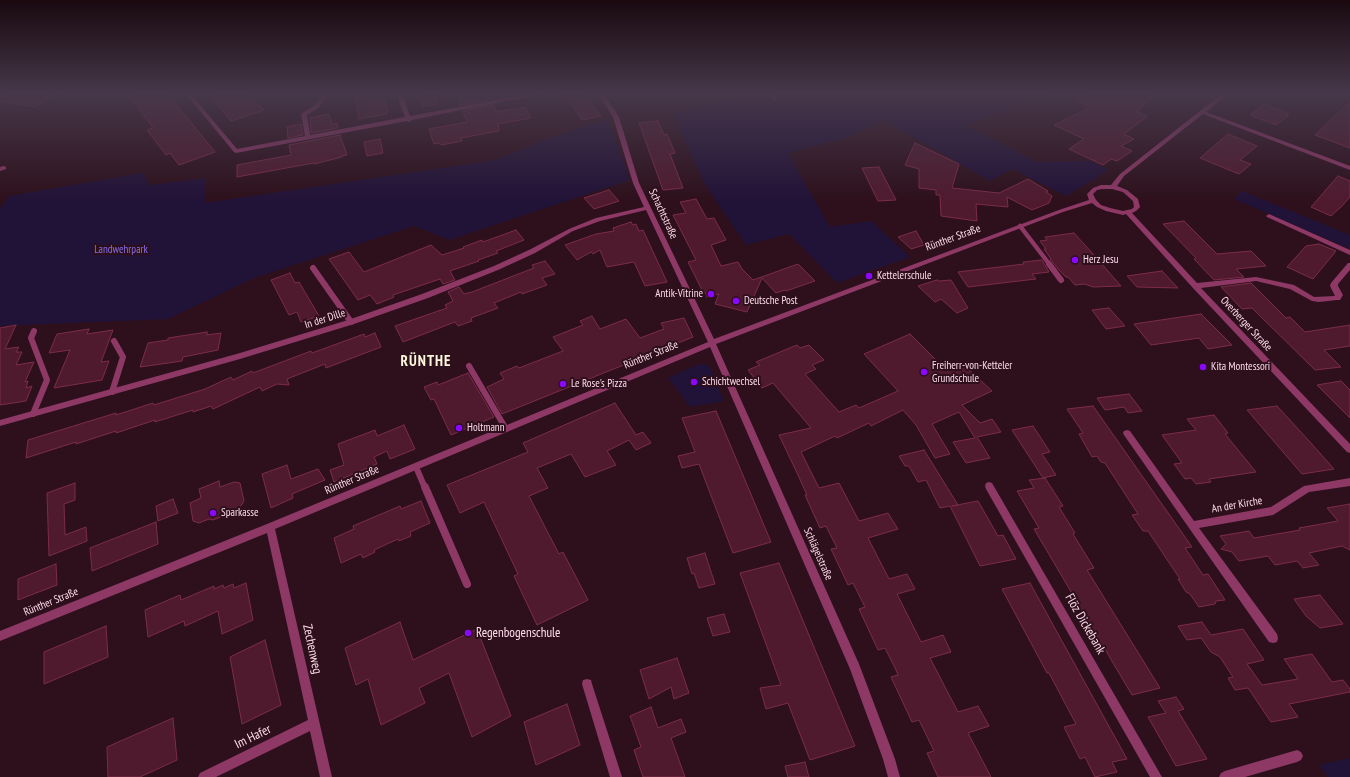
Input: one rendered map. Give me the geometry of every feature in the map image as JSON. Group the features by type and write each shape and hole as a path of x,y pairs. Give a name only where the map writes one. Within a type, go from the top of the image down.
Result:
{"street":[{"path":"218,129 236,151 357,129"},
{"path":"307,129 308,138"},
{"name":"Schachtstraße","path":"620,129 636,183 712,343"},
{"path":"1113,187 1122,175 1180,129"},
{"path":"1248,129 1350,168"},
{"path":"1101,187 1113,187 1129,193 1138,204 1136,209 1128,212 1108,210 1093,201 1090,194 1095,189 1101,187"},
{"name":"Rünther Straße","path":"0,636 506,430 712,343 1020,226 1093,201"},
{"name":"In der Dille","path":"0,423 248,354 351,322 425,296 496,268 533,251 571,230 598,219 647,208"},
{"name":"Overberger Straße","path":"1128,212 1195,286 1350,450"},
{"path":"1269,216 1350,253"},
{"path":"1195,286 1256,279 1292,287 1312,299 1319,300 1337,298 1339,295 1334,283 1350,265"},
{"name":"Schlägelstraße","path":"712,343 855,668 889,759 894,777"},
{"path":"1127,433 1273,638"},
{"name":"An der Kirche","path":"1192,525 1273,511 1307,489 1350,482"},
{"name":"Flöz Dickebank","path":"989,486 1156,777"},
{"name":"Zechenweg","path":"270,527 326,777"},
{"path":"587,684 616,777"},
{"name":"Im Hafer","path":"204,777 314,723"},
{"path":"1225,777 1297,756"}],"lane":[{"path":"1020,226 1061,280"},
{"path":"313,268 351,322"},
{"path":"33,414 47,380 31,338 34,331"},
{"path":"112,392 123,357 114,341"},
{"path":"469,366 506,430"},
{"path":"416,466 467,584"}],"green space":[{"name":"Landwehrpark","path":"576,129 612,129 630,180 449,240 414,226 254,278 168,319 0,326 0,208 9,196 142,173 150,185 206,178 205,203 496,160 555,136"},
{"path":"680,129 865,129 849,137 788,153 830,227 871,221 910,257 837,283 789,234 746,245 705,185"},
{"path":"900,129 972,129 1037,162 1090,161 1109,170 1066,196 1013,169 990,181"},
{"path":"1242,191 1350,235 1350,249 1234,199"},
{"path":"699,364 705,364 710,367 724,401 690,407 668,378"},
{"path":"1350,758 1350,777 1328,777 1319,765"}],"building":[{"path":"196,129 215,152 179,165 170,153 166,155 147,130"},
{"path":"287,129 302,129 303,135 288,138"},
{"path":"311,129 331,129 311,133"},
{"path":"429,129 499,129 499,131 461,138 462,141 441,145 439,143 434,144"},
{"path":"641,129 662,129 664,135 667,134 675,153 670,154 683,188 663,190"},
{"path":"1063,129 1130,129 1124,134 1134,139 1121,146 1132,151 1117,161 1111,159 1103,165 1069,149 1084,139"},
{"path":"1321,129 1350,129 1350,148 1315,135"},
{"path":"1228,134 1257,146 1240,160 1251,164 1239,174 1200,158"},
{"path":"340,135 347,155 314,164 237,177 237,165 291,155 289,145"},
{"path":"380,139 383,153 367,156 364,142"},
{"path":"915,143 959,164 952,188 999,193 1028,179 1048,191 1046,192 1052,196 1049,203 1032,210 1007,197 1008,207 976,204 977,221 941,216 940,195 936,195 936,190 919,188 919,169 905,165"},
{"path":"879,167 896,200 878,201 862,168"},
{"path":"1338,176 1350,181 1350,197 1331,216 1311,207"},
{"path":"609,190 619,201 594,209 584,198"},
{"path":"696,199 707,219 714,218 726,240 711,245 721,266 738,262 742,269 753,280 798,264 815,281 776,293 762,278 747,312 715,304 719,294 707,297 705,292 703,292 688,262 696,260 673,215 686,213 680,202"},
{"path":"1184,221 1217,254 1251,251 1266,266 1236,269 1244,277 1214,280 1194,259 1196,258 1163,224"},
{"path":"631,222 633,225 636,224 639,231 643,230 667,282 645,286 634,262 607,267 600,250 593,254 591,252 577,260 565,245 596,234 614,231 613,228"},
{"path":"516,230 524,240 496,251 498,253 478,260 479,261 450,271 455,280 443,284 440,279 393,295 394,297 377,304 370,295 358,300 329,259 349,252 364,272 431,245 442,255 482,240 483,242"},
{"path":"916,231 924,245 911,249 898,237"},
{"name":"Herz Jesu","path":"1074,233 1121,286 1093,287 1085,284 1075,285 1059,270 1050,259 1044,249 1046,249 1040,241 1047,240 1045,237"},
{"path":"1319,244 1336,251 1313,279 1287,267 1306,246"},
{"path":"1042,260 1049,272 1032,274 1036,279 968,287 958,272 1024,264 1023,262"},
{"path":"545,261 555,274 542,278 547,285 522,294 521,292 494,303 498,308 471,318 472,321 458,326 455,322 403,342 395,326 447,308 445,305 453,301 448,292 459,287 464,294 472,292 534,268 532,265"},
{"path":"1162,271 1178,288 1137,287 1127,276"},
{"path":"290,273 295,283 299,282 319,316 301,322 297,312 289,315 271,280"},
{"path":"937,280 951,280 968,308 957,313 941,299 935,302 918,286"},
{"path":"1251,283 1286,318 1290,317 1305,332 1350,325 1350,346 1324,350 1341,367 1315,370 1252,308 1242,309 1221,287"},
{"path":"1109,308 1125,326 1106,329 1092,310"},
{"path":"1201,314 1232,345 1208,349 1199,338 1151,345 1134,324"},
{"path":"592,316 600,329 626,319 640,338 664,329 661,323 684,318 693,337 502,414 487,387 504,379 500,373 517,366 519,368 563,351 553,337 583,325 580,321"},
{"path":"16,325 5,349 19,347 16,352 22,352 16,365 34,362 25,382 28,381 26,388 32,386 26,401 0,405 0,328"},
{"path":"89,329 87,334 113,330 101,362 109,361 102,380 54,388 70,350 49,353 57,334"},
{"path":"207,332 207,335 221,333 218,350 183,357 182,361 140,367 148,343 168,340 168,338"},
{"path":"375,333 381,347 326,368 325,364 287,379 289,385 277,384 262,391 260,387 213,409 211,406 193,412 193,410 155,422 155,420 116,433 116,431 76,444 76,442 26,458 28,440 116,413 116,415 153,403 154,405 205,389 231,377 233,380 252,371 253,373 311,351 312,353 364,334 365,337"},
{"path":"910,334 947,371 963,364 992,391 962,405 980,423 992,419 1001,432 977,437 990,458 966,463 953,442 975,438 959,412 932,424 950,454 935,458 916,425 903,410 871,426 869,423 837,438 835,436 801,452 819,488 839,483 859,521 888,513 898,529 868,538 889,579 907,574 915,589 897,594 921,642 943,635 951,652 930,658 958,712 978,706 989,726 968,733 991,777 938,777 927,753 934,751 919,720 912,722 891,677 898,675 896,670 885,648 878,650 859,609 865,607 853,583 848,585 831,549 837,548 826,526 820,528 805,495 807,495 779,435 811,428 773,383 762,388 748,370 760,365 756,362 797,345 800,348 809,345 824,360 812,365 816,369 805,374 839,412 856,405 859,408 898,391 864,354"},
{"path":"468,373 494,417 451,435 434,399 431,400 424,387 437,382 438,385"},
{"path":"1341,381 1350,390 1350,418 1317,385"},
{"path":"1129,394 1142,411 1128,413 1124,407 1105,410 1097,398"},
{"path":"615,403 636,435 643,432 651,443 636,450 629,440 607,451 616,465 585,477 571,454 537,468 548,488 529,496 559,554 563,552 588,600 537,625 514,576 518,574 484,502 460,513 447,485 528,452 523,443"},
{"path":"1093,406 1192,547 1185,548 1203,575 1208,574 1225,600 1216,601 1215,604 1199,607 1190,594 1186,592 1178,579 1180,579 1148,531 1143,531 1132,515 1138,514 1105,463 1101,462 1097,456 1092,457 1079,434 1083,433 1067,409"},
{"path":"1277,406 1334,469 1302,474 1247,410"},
{"path":"716,411 771,542 733,553 699,464 682,468 678,456 695,452 682,418"},
{"path":"1214,415 1228,433 1225,434 1256,472 1209,479 1211,482 1196,484 1191,478 1185,479 1174,464 1182,463 1162,435 1196,430 1187,419"},
{"path":"404,425 415,449 390,459 387,451 374,457 377,464 334,482 330,470 344,465 338,444 375,430 377,436"},
{"path":"1033,426 1050,452 1042,454 1056,475 1043,478 1012,430"},
{"path":"924,450 958,505 978,501 998,536 1003,535 1016,559 980,566 950,506 940,508 926,480 918,482 909,466 905,466 899,456"},
{"path":"287,465 291,479 318,469 325,480 292,494 293,498 271,508 262,474"},
{"path":"1045,478 1063,506 1059,507 1075,533 1073,534 1094,568 1087,570 1160,688 1132,695 1034,529 1039,528 1017,491 1034,488 1029,480"},
{"path":"219,481 220,487 234,482 240,483 244,501 237,512 225,511 221,517 213,520 209,519 199,523 193,521 190,503 201,498 199,489"},
{"path":"75,483 75,500 64,504 65,535 86,527 87,541 49,556 47,493"},
{"path":"173,499 178,513 158,521 156,506"},
{"path":"421,501 430,523 410,532 411,536 399,541 398,539 374,550 375,552 363,558 361,554 341,563 334,538 354,529 353,526 400,506 401,509"},
{"path":"1350,504 1350,550 1342,546 1309,553 1319,565 1303,568 1297,561 1275,565 1268,556 1239,561 1232,552 1221,549 1226,544 1220,536 1249,531 1254,538 1300,530 1299,528 1338,521 1327,508"},
{"path":"156,522 158,544 92,571 90,548"},
{"path":"705,553 715,584 699,588 694,573 692,574 687,558"},
{"path":"779,563 855,746 810,760 788,703 766,709 760,688 781,685 740,573"},
{"path":"56,564 57,585 18,600 18,579"},
{"path":"246,583 253,620 222,634 218,611 185,626 184,621 148,637 145,610 180,595 181,600 214,586 214,589 223,585 224,588 233,584 234,588"},
{"path":"1030,583 1127,759 1112,762 1117,772 1095,777 1085,757 1080,759 1064,727 1076,724 1002,589"},
{"path":"1320,595 1343,624 1320,628 1306,616 1294,599"},
{"path":"724,614 730,632 713,636 707,618"},
{"path":"400,622 413,660 477,629 511,716 472,737 449,673 419,688 425,703 381,725 368,679 356,685 345,648"},
{"path":"1202,622 1211,635 1243,629 1264,660 1247,664 1262,685 1298,679 1284,659 1312,654 1332,682 1343,680 1350,689 1350,692 1289,704 1298,717 1271,722 1248,688 1235,690 1228,678 1233,677 1220,657 1211,652 1201,638 1187,640 1178,626"},
{"path":"106,626 108,657 44,684 44,652"},
{"path":"265,640 281,705 242,724 230,657"},
{"path":"677,658 689,693 674,699 671,687 649,699 640,670"},
{"path":"1176,697 1184,709 1178,711 1207,759 1176,766 1148,717 1166,713 1158,701"},
{"path":"567,704 580,745 536,765 524,722"},
{"path":"651,707 658,728 681,719 686,732 671,738 685,777 643,777 634,750 641,747 630,716"},
{"path":"173,718 177,760 140,777 108,777 107,747"},
{"path":"805,762 809,777 788,777 785,766"}],"place":[{"name":"Herz Jesu","path":"1075,260"},
{"name":"Kettelerschule","path":"869,276"},
{"name":"Antik-Vitrine","path":"711,294"},
{"name":"Deutsche Post","path":"736,301"},
{"name":"Kita Montessori","path":"1203,367"},
{"name":"Freiherr-von-Ketteler Grundschule","path":"924,372"},
{"name":"Schichtwechsel","path":"694,382"},
{"name":"Le Rose's Pizza","path":"563,384"},
{"name":"Holtmann","path":"459,428"},
{"name":"Sparkasse","path":"213,513"},
{"name":"Regenbogenschule","path":"468,633"}],"district":[{"name":"RÜNTHE","path":"426,362"}]}
